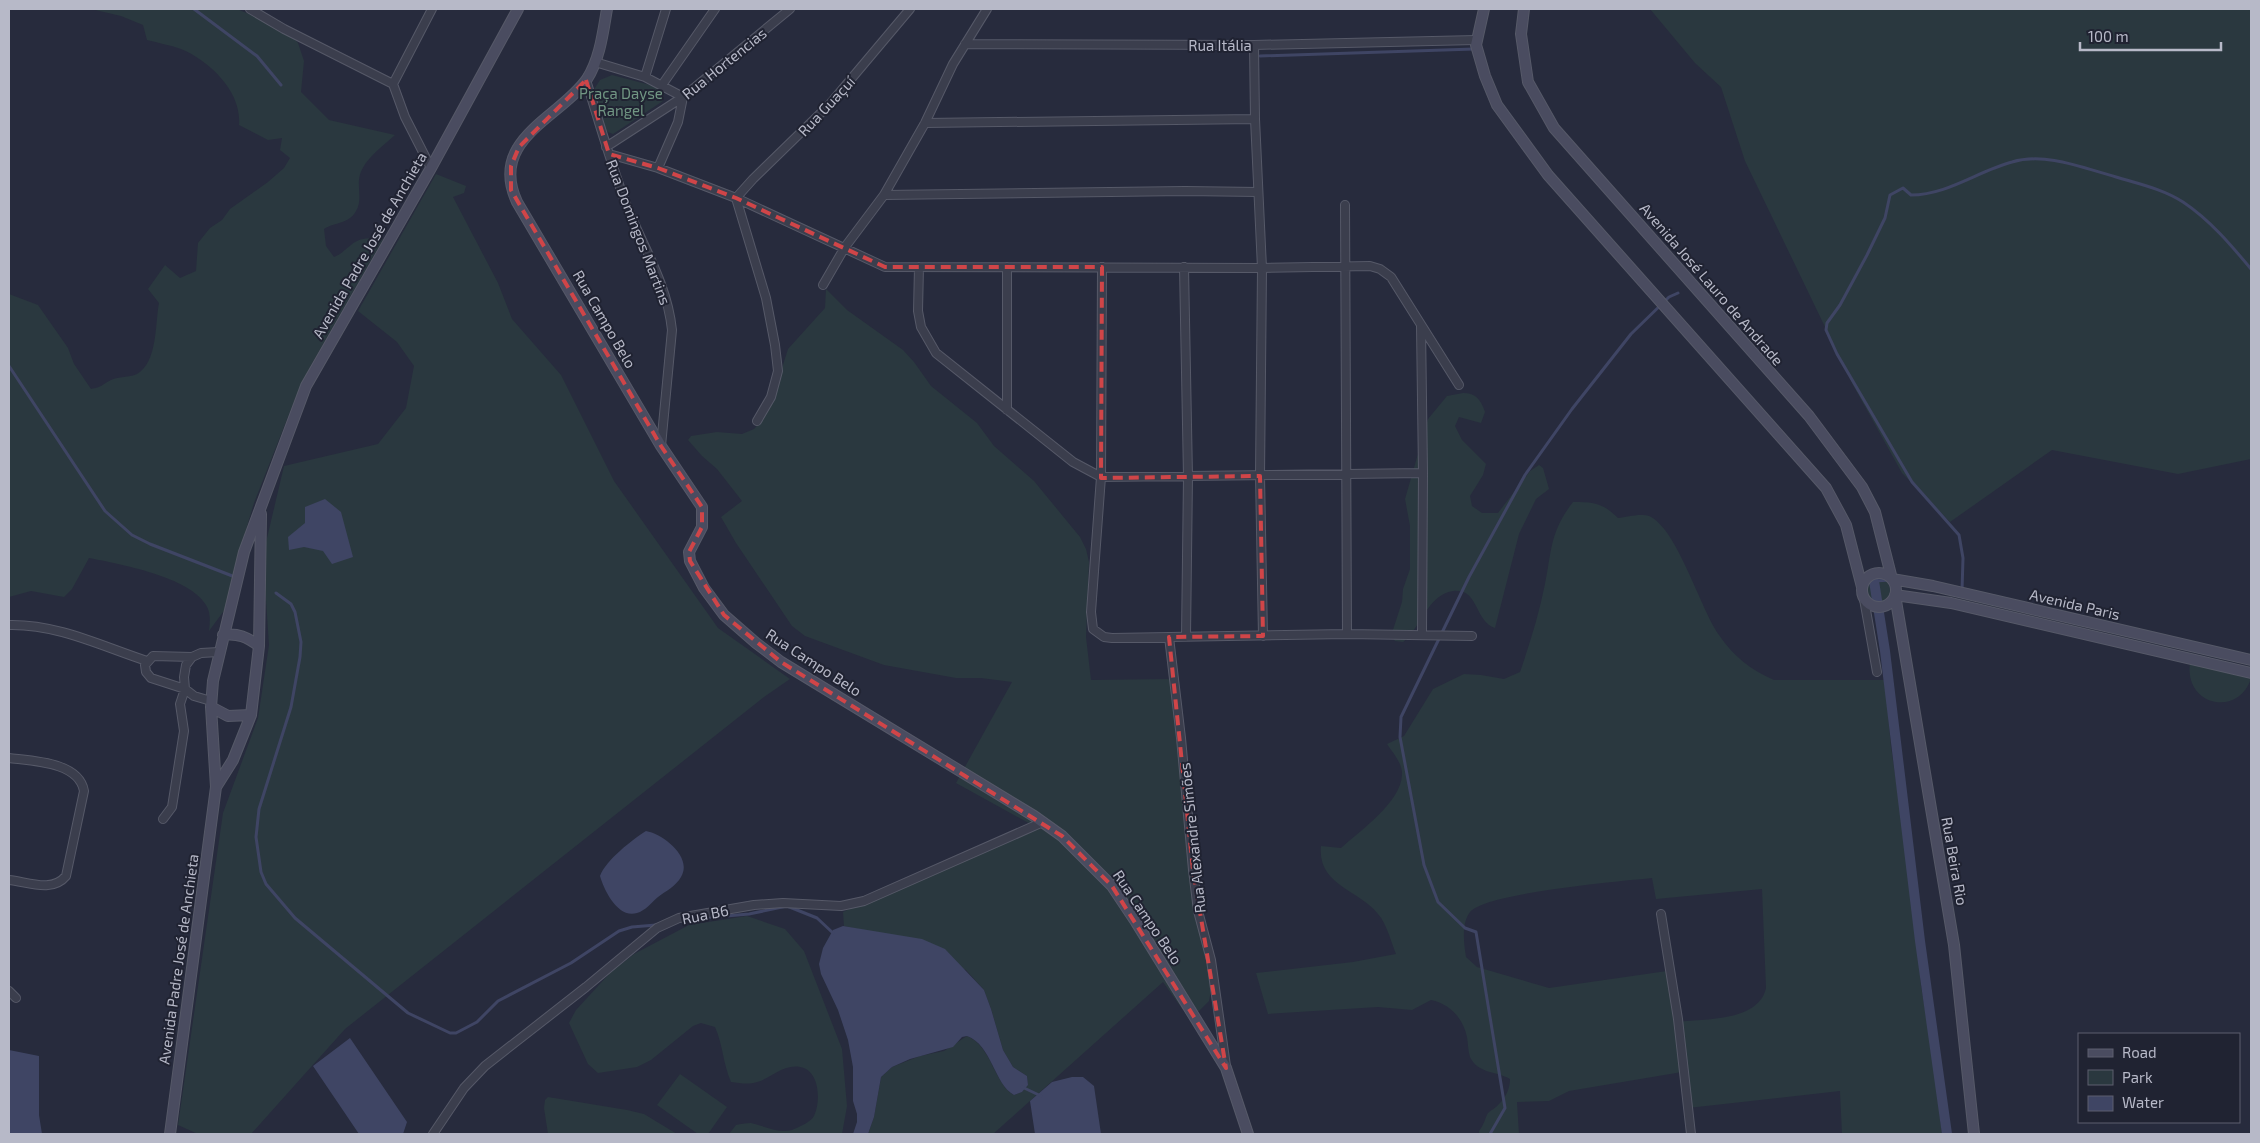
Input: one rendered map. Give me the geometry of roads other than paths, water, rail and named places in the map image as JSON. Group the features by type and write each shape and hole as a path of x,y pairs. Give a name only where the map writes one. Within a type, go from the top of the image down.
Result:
{"street":[{"path":"250,9 284,29 393,84 405,117 431,168"},
{"path":"393,84 432,9"},
{"name":"Avenida Padre José de Anchieta","path":"170,1134 216,787 211,704 219,652 244,552 306,386 431,168 518,9"},
{"name":"Rua Campo Belo","path":"607,9 595,62 586,80 529,133 519,147 511,166 509,178 511,190 661,446 702,507 702,527 689,552 690,561 704,588 724,615 781,662 1043,822 1062,836 1112,886 1226,1068 1248,1134"},
{"path":"645,77 666,9"},
{"path":"662,85 716,9"},
{"name":"Rua Hortencias","path":"607,150 683,97 790,9"},
{"name":"Rua Guaçuí","path":"736,198 752,179 830,104 910,9"},
{"path":"823,285 846,247 884,195 925,123 953,64 987,9"},
{"path":"1484,9 1477,47 1497,105 1548,174 1826,488 1846,525 1862,587 1877,672"},
{"name":"Avenida José Lauro de Andrade","path":"1524,9 1521,34 1528,82 1554,128 1809,416 1851,471 1875,512 1892,579"},
{"name":"Rua Itália","path":"965,44 1477,47"},
{"path":"1254,45 1255,119 1262,268 1260,476 1263,636"},
{"path":"595,62 645,77 683,97 678,122 658,168"},
{"name":"Rua Domingos Martins","path":"586,80 626,205 665,292 670,311 672,330 661,446"},
{"path":"925,123 1255,119"},
{"path":"607,150 736,198 846,247 885,267 1262,268 1370,266 1391,277 1459,385"},
{"path":"884,195 1185,191 1258,192"},
{"path":"736,198 766,298 778,371 771,397 757,421"},
{"path":"1344,205 1347,634"},
{"path":"919,267 918,311 921,328 936,354 1073,462 1101,477 1423,474"},
{"path":"1007,267 1007,410"},
{"path":"1102,267 1101,477 1091,612 1094,629 1104,637 1112,638 1347,634 1472,636"},
{"path":"1184,267 1188,476 1186,637"},
{"path":"1421,324 1423,474 1422,634"},
{"name":"Avenida Padre José de Anchieta","path":"216,787 233,760 251,714 259,646 259,556 262,503"},
{"path":"1862,587 1866,578 1874,573 1884,574 1892,579 1896,587 1895,595 1890,603 1881,607 1871,606 1864,599"},
{"name":"Avenida Paris","path":"1892,579 1933,586 2251,660"},
{"name":"Avenida Paris","path":"1895,595 1951,603 2251,673"},
{"name":"Rua Beira Rio","path":"1895,595 1954,945 1974,1134"},
{"path":"9,625 34,626 68,633 147,661"},
{"path":"223,635 244,636 259,646"},
{"name":"Rua Alexandre Simões","path":"1169,637 1198,910 1211,960 1226,1068"},
{"path":"219,652 201,653 192,656 153,656 147,661 145,669 151,678 185,688 194,696 211,704 228,716 251,714"},
{"path":"163,819 172,806 184,731 180,704 185,688 185,671 188,660 192,656"},
{"path":"9,758 69,770 80,780 84,791 68,872 63,879 47,886 9,880"},
{"name":"Rua B6","path":"433,1134 464,1088 485,1066 586,987 657,928 679,918 745,906 783,902 842,906 864,901 1043,822"},
{"path":"1661,914 1678,1019 1691,1134"},
{"path":"9,992 16,998"}],"water":[{"path":"325,499 341,512 353,557 332,564 323,551 304,547 289,550 288,537 305,523 305,507"},
{"path":"646,831 668,842 680,854 684,869 674,886 643,910 630,914 618,908 613,902 600,876 614,857"},
{"path":"843,926 922,939 945,949 984,990 1003,1050 1013,1067 1027,1076 1028,1085 1022,1092 1014,1095 1007,1090 982,1047 967,1036 962,1037 953,1047 910,1059 892,1067 881,1077 874,1117 868,1134 853,1134 857,1122 857,1114 853,1101 853,1067 848,1040 838,1010 821,974 819,964 823,948 833,930"},
{"path":"350,1038 407,1122 403,1134 359,1134 313,1066"},
{"path":"9,1050 39,1056 39,1115 42,1134 9,1134"},
{"path":"1072,1077 1083,1077 1094,1086 1101,1134 1035,1134 1030,1101 1052,1082"}],"waterway":[{"path":"194,9 257,56 281,85"},
{"path":"1260,56 1474,49"},
{"path":"1962,591 1963,558 1959,535 1912,482 1837,354 1826,330 1827,323 1840,305 1885,218 1890,195 1903,188 1911,195 1937,191 1999,166 2025,159 2064,162 2151,187 2175,197 2193,209 2211,225 2251,269"},
{"path":"1490,1134 1505,1108 1476,932 1465,928 1438,902 1424,865 1400,737 1401,717 1469,577 1525,475 1572,409 1631,334 1669,297 1678,293"},
{"path":"9,366 105,511 132,535 150,544 235,577"},
{"path":"1874,581 1891,580"},
{"path":"1874,581 1885,651 1920,941 1947,1134"},
{"path":"276,593 291,604 295,612 301,642 300,657 291,707 259,809 256,837 261,872 266,884 295,918 408,1013 450,1033 456,1033 477,1022 498,1001 571,963 619,931 632,927 656,925"},
{"path":"692,919 749,914 787,906 817,918 833,933"},
{"path":"1022,1087 1041,1096"}],"park label":[{"name":"Praça Dayse Rangel","path":"621,102"}]}
